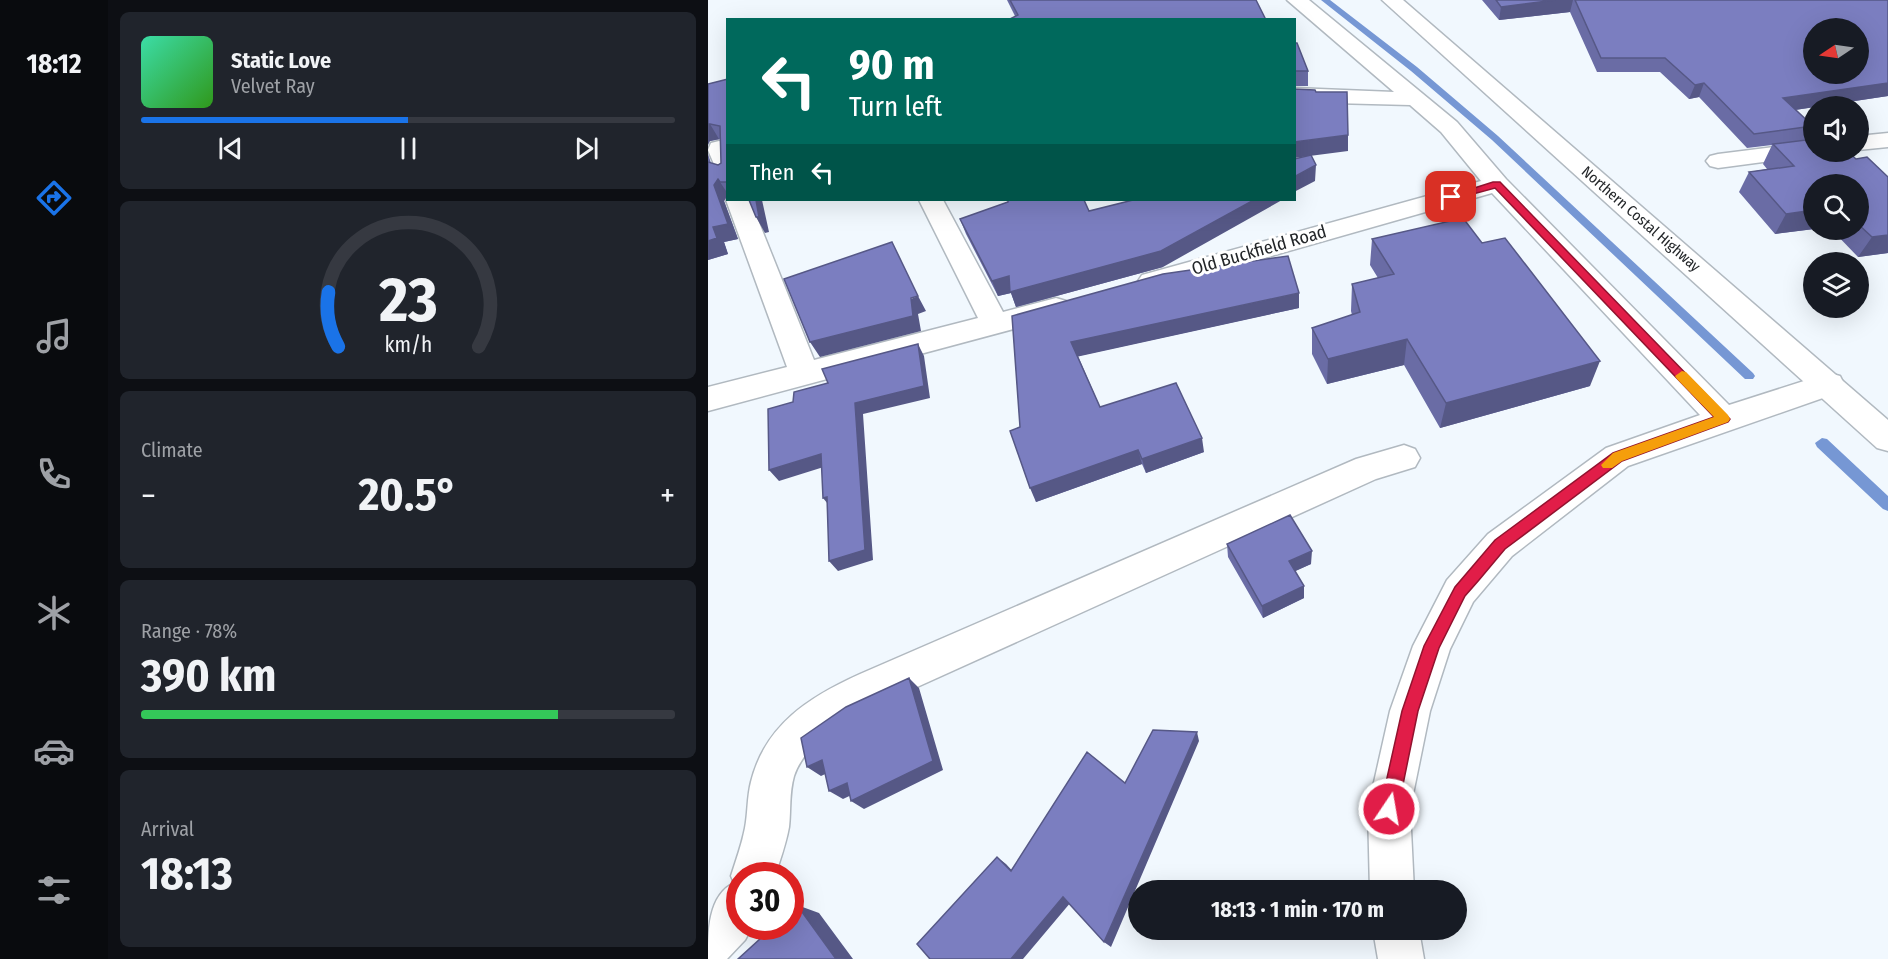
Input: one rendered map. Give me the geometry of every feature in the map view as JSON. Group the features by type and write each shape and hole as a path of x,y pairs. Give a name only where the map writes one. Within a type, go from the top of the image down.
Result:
{"street":[{"path":"1297,0 1449,127 1497,184 1723,419"},
{"name":"Northern Costal Highway","path":"1392,0 1829,384 1888,439"},
{"path":"1296,95 1417,99"},
{"path":"1869,142 1888,140"},
{"path":"719,148 726,166"},
{"path":"1718,161 1803,150"},
{"name":"Old Buckfield Road","path":"1131,287 1497,184"},
{"path":"738,201 804,373"},
{"path":"932,201 996,325"},
{"path":"708,399 1086,300"},
{"path":"1392,880 1389,809 1410,711 1432,646 1460,591 1500,545 1617,457 1829,384"},
{"path":"757,862 766,828 772,778 785,748 806,724 843,701 892,679 1368,468 1404,458"},
{"path":"708,945 726,927"},
{"path":"1398,940 1401,959"}],"building":[{"path":"1010,0 1256,0 1265,18 1012,18 1018,15"},
{"path":"1496,0 1555,0 1501,7"},
{"path":"1575,0 1888,0 1888,83 1783,98 1803,117 1803,127 1754,134 1704,83 1695,85 1665,58 1601,58"},
{"path":"1296,43 1297,43 1308,71 1296,71"},
{"path":"726,80 726,182 720,182 718,179 714,185 728,224 713,227 717,238 708,241 708,162 718,165 721,163 720,126 708,124 708,84"},
{"path":"1296,89 1347,92 1348,135 1296,142"},
{"path":"1803,140 1803,162 1869,162 1869,159 1888,177 1888,235 1872,237 1869,234 1869,174 1803,174 1803,212 1786,214 1749,172 1794,166 1773,144"},
{"path":"1311,155 1316,165 1296,176 1296,159"},
{"path":"749,201 756,201 759,217 756,217"},
{"path":"1084,201 1089,211 1129,201 1252,201 1161,251 1010,292 1009,276 992,281 960,219 1008,202"},
{"path":"1463,218 1482,243 1505,238 1600,361 1446,403 1407,339 1328,359 1312,328 1360,312 1352,284 1394,274 1372,239"},
{"path":"892,242 918,296 911,298 913,316 810,342 784,279"},
{"path":"1288,256 1299,293 1071,342 1100,407 1176,383 1202,438 1142,459 1138,450 1030,488 1010,431 1020,427 1012,316 1163,274"},
{"path":"918,344 924,386 855,403 865,550 829,561 827,497 823,498 821,454 769,470 768,409 793,402 794,392 828,383 822,369"},
{"path":"1290,515 1312,551 1289,561 1304,586 1262,606 1227,544"},
{"path":"909,678 933,761 851,801 847,783 829,791 822,760 807,767 801,738 846,707"},
{"path":"1153,730 1197,732 1131,880 1128,880 1128,888 1104,942 1063,897 1011,959 930,959 917,944 997,857 1011,871 1087,752 1125,783"},
{"path":"804,915 836,959 738,959 759,940 804,940"}],"waterway":[{"path":"1325,0 1414,69 1495,138 1749,376"},
{"path":"1822,443 1888,505"}],"slow traffic":[{"path":"1608,465 1617,457 1723,419 1682,376"}],"route":[{"path":"1389,809 1410,711 1432,646 1460,591 1500,545 1617,457 1723,419 1497,184 1451,197"}]}
